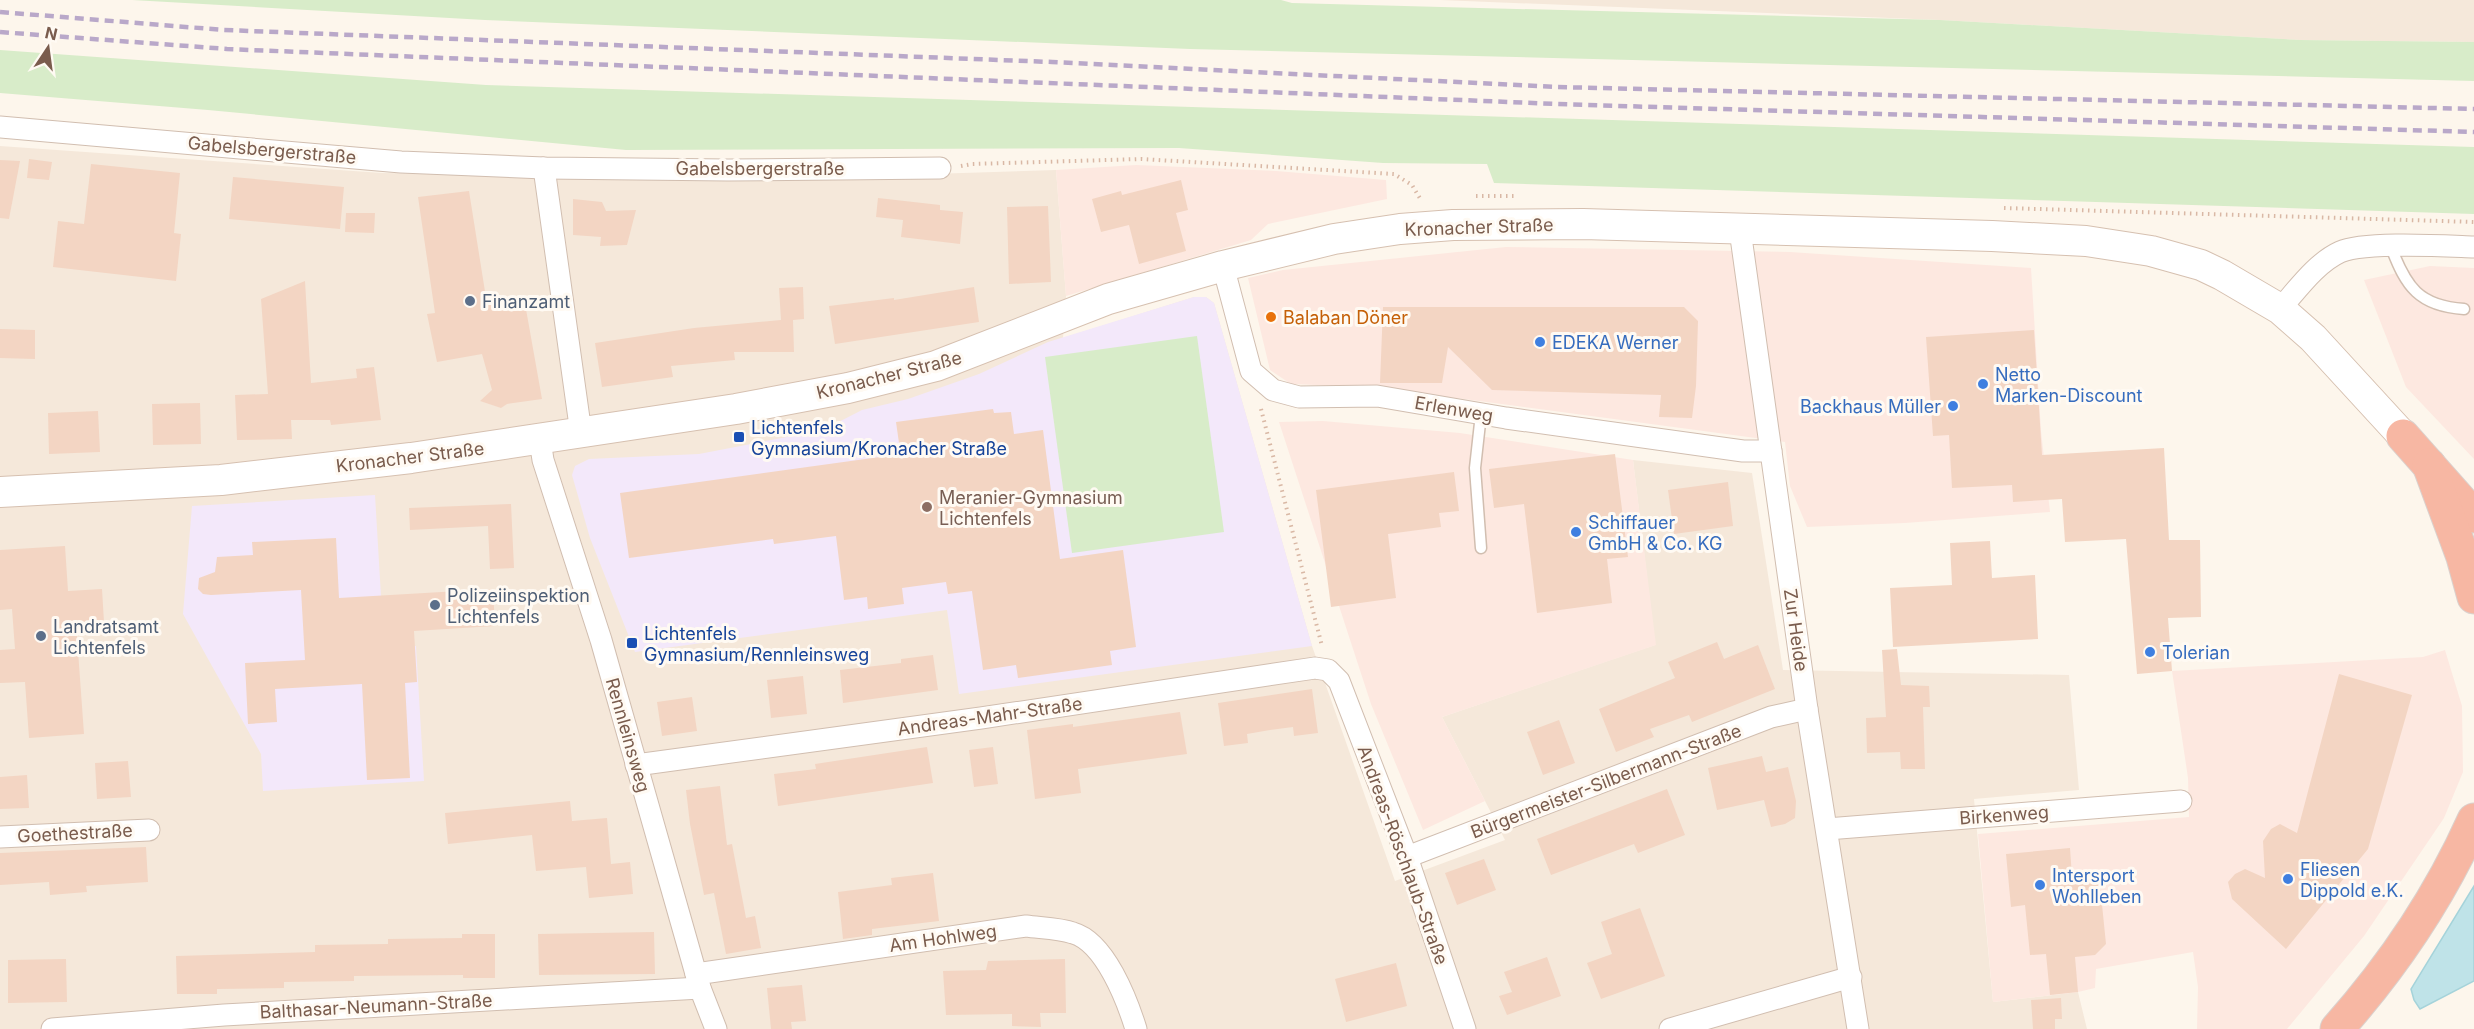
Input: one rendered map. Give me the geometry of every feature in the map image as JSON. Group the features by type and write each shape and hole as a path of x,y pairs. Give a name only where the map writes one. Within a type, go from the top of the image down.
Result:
{"highway":[{"path":"2403,436 2472,512"},
{"path":"2429,465 2463,557 2474,597"},
{"path":"2337,1029 2388,967 2433,901 2474,819"}],"street":[{"name":"Gabelsbergerstraße","path":"0,127 401,162 544,168 728,170 940,168"},
{"path":"544,168 581,433"},
{"name":"Kronacher Straße","path":"0,492 221,480 411,458 704,415 814,394 936,366 1108,299 1223,266 1334,239 1400,229 1454,225 1583,224 1872,232 2086,242 2151,251 2201,266 2222,275 2280,309 2320,345 2403,436"},
{"name":"Zur Heide","path":"1740,230 1807,709 1858,1029"},
{"path":"2280,309 2316,270 2341,252 2354,248 2474,247"},
{"path":"1223,266 1251,371"},
{"name":"Erlenweg","path":"1251,371 1273,390 1299,397 1377,396 1481,414 1743,451 1771,451"},
{"name":"Rennleinsweg","path":"540,440 543,460 602,640 698,981 716,1029"},
{"name":"Andreas-Mahr-Straße","path":"636,765 1315,669 1333,676"},
{"name":"Andreas-Röschlaub-Straße","path":"1333,676 1407,857 1466,1029"},
{"name":"Bürgermeister-Silbermann-Straße","path":"1407,857 1771,717 1807,709"},
{"name":"Birkenweg","path":"1827,829 2181,801"},
{"name":"Goethestraße","path":"0,837 150,830"},
{"name":"Am Hohlweg","path":"698,981 1026,926 1075,933 1096,949 1118,981 1136,1029"},
{"path":"1670,1029 1851,977"},
{"name":"Balthasar-Neumann-Straße","path":"52,1029 698,981"}],"lane":[{"path":"2391,247 2401,272 2423,299 2449,308 2464,309"},
{"path":"1481,414 1475,468 1481,548"}],"path":[{"path":"940,168 972,164 1141,159 1394,174 1412,185 1421,200"},
{"path":"1251,371 1333,676"}],"shaded area":[{"path":"1440,0 2474,0 2474,42 2300,40 1940,20"},
{"path":"0,146 382,173 867,176 1056,170 1066,296 1063,338 1194,297 1206,297 1214,303 1312,646 1395,881 1505,840 1442,717 1655,645 1633,460 1752,473 1783,670 2069,675 2079,790 1974,799 1993,1002 2078,992 2087,1029 0,1029"},
{"path":"1136,165 1276,171 1386,180 1387,199 1268,224 1251,240 1066,296 1056,170"},
{"path":"1506,247 1790,252 2031,268 2041,431 2050,512 1905,523 1807,527 1790,486 1785,442 1464,399 1342,386 1291,384 1270,370 1248,278 1283,270"},
{"path":"2430,266 2474,268 2474,459 2406,387 2364,280"},
{"name":"Meranier-Gymnasium Lichtenfels","path":"1194,297 1206,297 1214,303 1312,646 959,694 947,610 635,652 590,538 572,475 575,466 589,459 699,454 823,430 862,410 908,399 979,374 1048,342"},
{"path":"1323,421 1460,433 1633,460 1656,645 1442,717 1485,801 1423,830 1371,704 1279,422"},
{"path":"375,495 381,596 367,597 370,649 416,646 424,781 263,791 261,754 183,614 192,506"},
{"path":"2445,650 2462,706 2463,772 2444,818 2364,936 2287,1029 2197,1029 2198,987 2193,952 2096,969 2095,988 1993,1002 1978,834 2189,817 2188,778 2172,671 2423,657"}],"green space":[{"path":"132,0 1281,0 1292,3 1940,20 2300,40 2474,42 2474,81 1190,49 485,20"},
{"path":"0,50 486,85 2474,147 2474,214 1494,183 1487,164 1383,163 1179,148 626,150 208,110 0,93"},
{"path":"1197,336 1224,532 1072,553 1045,357"}],"water":[{"path":"2474,886 2474,981 2420,1009 2411,989"}],"building":[{"path":"29,159 52,162 49,180 27,178"},
{"path":"0,160 20,161 9,219 0,218"},
{"path":"91,164 180,173 174,233 181,234 176,281 53,267 58,221 84,224"},
{"path":"233,177 344,187 340,229 229,219"},
{"path":"1181,180 1188,210 1176,213 1186,251 1139,264 1129,225 1101,232 1092,199 1121,191 1122,195"},
{"name":"Finanzamt","path":"469,191 487,304 524,298 542,399 507,404 501,408 480,401 492,390 482,354 437,362 427,314 435,313 418,197"},
{"path":"878,198 940,205 940,210 963,212 960,244 901,237 903,220 876,217"},
{"path":"573,199 602,202 606,211 636,210 627,245 600,246 601,237 573,235"},
{"path":"1048,206 1051,282 1009,284 1007,207"},
{"path":"346,213 375,213 374,233 345,232"},
{"path":"305,281 311,383 357,378 356,369 374,367 381,420 331,425 330,420 291,420 292,439 237,440 235,395 268,394 261,299"},
{"path":"803,287 804,319 793,320 794,352 734,352 735,360 671,366 673,377 602,387 595,343 694,328 781,320 779,288"},
{"path":"974,287 979,322 835,344 829,306 894,298 894,300"},
{"name":"EDEKA Werner","path":"1383,307 1684,307 1698,321 1696,386 1692,418 1659,417 1661,395 1492,390 1448,347 1442,383 1380,383"},
{"path":"0,329 35,330 35,359 0,358"},
{"path":"2034,330 2042,455 2164,448 2169,540 2200,540 2201,617 2168,618 2172,671 2137,674 2126,539 2065,542 2062,499 2013,502 2012,485 1952,488 1949,435 1933,436 1926,337"},
{"path":"200,403 201,444 153,445 152,404"},
{"path":"993,409 994,413 1011,412 1014,434 1043,430 1060,559 1123,550 1136,647 1110,651 1112,665 1018,678 1016,665 983,670 972,591 948,594 946,582 902,588 904,604 868,609 867,597 844,600 836,536 774,544 773,539 629,558 620,493 887,456 886,452 900,450 896,422"},
{"path":"98,411 100,452 49,454 48,413"},
{"name":"Schiffauer GmbH & Co. KG","path":"1615,454 1628,557 1607,559 1612,603 1537,613 1524,504 1494,508 1489,469"},
{"path":"1454,472 1459,511 1439,513 1441,527 1388,534 1396,598 1331,607 1316,490"},
{"path":"1728,482 1733,526 1674,534 1668,490"},
{"path":"511,504 514,568 490,569 488,526 410,530 409,508"},
{"path":"336,538 339,598 493,589 495,626 414,631 417,682 405,683 410,778 367,780 362,684 275,689 277,722 248,724 245,663 305,660 301,590 211,595 203,594 198,589 199,578 215,572 217,557 253,555 252,542"},
{"path":"1990,541 1992,578 2035,575 2038,639 1893,647 1890,588 1952,585 1950,543"},
{"name":"Landratsamt Lichtenfels","path":"65,546 68,591 102,589 104,622 76,623 84,734 29,738 25,682 0,683 0,650 15,649 12,609 0,610 0,550"},
{"path":"1717,642 1724,659 1758,645 1775,689 1692,722 1689,715 1650,729 1654,737 1616,752 1599,709 1675,678 1668,662"},
{"path":"1897,649 1901,685 1929,686 1930,707 1923,707 1925,769 1901,769 1900,752 1867,753 1866,718 1886,717 1882,650"},
{"path":"933,655 938,690 843,703 840,670 901,663 901,659"},
{"path":"2339,674 2412,695 2368,849 2286,949 2232,899 2228,882 2235,874 2245,869 2265,878 2263,841 2271,829 2280,824 2297,833"},
{"path":"803,676 807,714 771,718 767,680"},
{"path":"1312,689 1318,733 1294,736 1293,727 1270,730 1247,734 1248,743 1224,746 1218,703"},
{"path":"692,697 697,731 662,736 657,702"},
{"path":"1180,712 1187,754 1078,769 1081,793 1035,799 1027,730 1073,724 1073,727"},
{"path":"1559,720 1575,763 1543,775 1527,732"},
{"path":"927,747 933,783 778,806 774,774 816,769 815,764"},
{"path":"993,747 998,784 974,787 969,750"},
{"path":"1762,756 1766,772 1788,767 1796,801 1795,818 1785,824 1771,827 1764,800 1717,810 1708,768"},
{"path":"128,761 131,797 97,799 95,763"},
{"path":"27,775 29,808 0,809 0,777"},
{"path":"720,786 727,845 732,844 746,918 755,916 761,948 726,954 714,893 704,895 690,824 686,790"},
{"path":"1667,789 1685,835 1638,853 1634,844 1551,875 1537,839"},
{"path":"570,801 572,821 607,818 611,864 630,862 633,894 589,898 586,867 536,871 532,835 448,844 445,813"},
{"path":"146,847 148,882 86,886 87,892 50,895 49,882 0,885 0,853"},
{"path":"2070,848 2072,877 2099,875 2106,944 2095,955 2075,957 2078,992 2050,995 2046,954 2030,955 2025,905 2011,907 2006,854"},
{"path":"1484,859 1496,890 1457,905 1445,873"},
{"path":"933,873 939,921 872,929 872,935 843,939 838,892 892,885 891,878"},
{"path":"1640,908 1665,976 1601,999 1587,963 1612,954 1601,922"},
{"path":"654,932 655,974 539,975 538,934"},
{"path":"462,934 495,934 495,978 463,978 463,975 354,976 354,981 284,982 284,988 217,989 217,994 177,994 176,956 315,952 315,945 388,944 388,939 462,938"},
{"path":"1547,957 1561,996 1507,1015 1499,996 1512,992 1504,972"},
{"path":"66,959 67,1002 8,1003 8,960"},
{"path":"1065,959 1066,1013 1040,1013 1041,1027 1012,1026 1012,1014 946,1015 943,971 986,970 988,961"},
{"path":"1396,963 1407,1006 1346,1022 1335,979"},
{"path":"802,985 806,1021 791,1022 792,1029 771,1029 767,988"},
{"path":"2061,998 2062,1019 2055,1019 2055,1029 2033,1029 2031,1000"}],"railway":[{"path":"0,12 224,30 1052,62 1557,87 2474,109"},
{"path":"0,32 227,49 1556,104 2474,132"}],"place":[{"name":"Finanzamt","path":"470,301"},
{"name":"Balaban Döner","path":"1271,317"},
{"name":"EDEKA Werner","path":"1540,342"},
{"name":"Netto Marken-Discount","path":"1983,384"},
{"name":"Backhaus Müller","path":"1953,406"},
{"name":"Lichtenfels Gymnasium/Kronacher Straße","path":"739,437"},
{"name":"Meranier-Gymnasium Lichtenfels","path":"927,507"},
{"name":"Schiffauer GmbH & Co. KG","path":"1576,532"},
{"name":"Polizeiinspektion Lichtenfels","path":"435,605"},
{"name":"Landratsamt Lichtenfels","path":"41,636"},
{"name":"Lichtenfels Gymnasium/Rennleinsweg","path":"632,643"},
{"name":"Tolerian","path":"2150,652"},
{"name":"Fliesen Dippold e.K.","path":"2288,879"},
{"name":"Intersport Wohlleben","path":"2040,885"}]}
